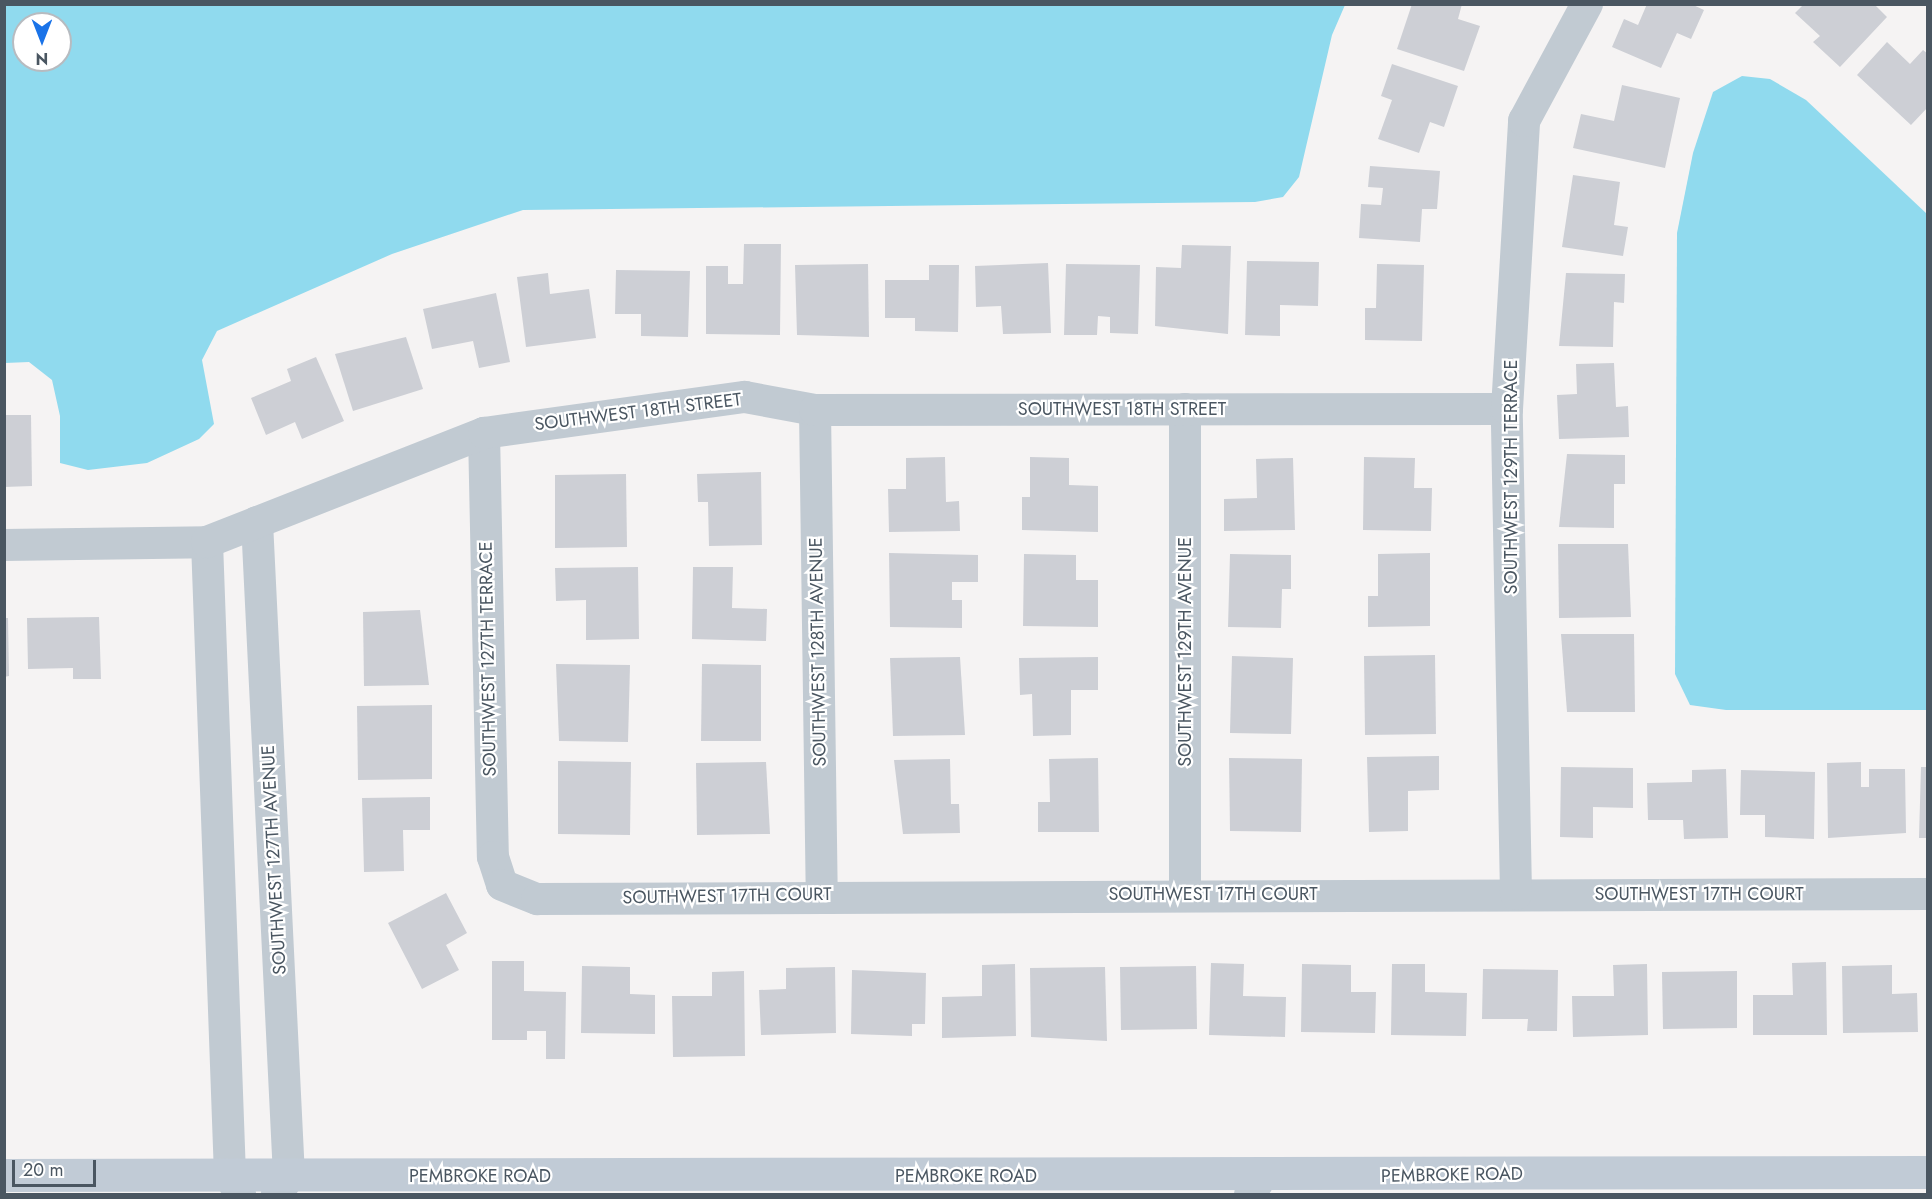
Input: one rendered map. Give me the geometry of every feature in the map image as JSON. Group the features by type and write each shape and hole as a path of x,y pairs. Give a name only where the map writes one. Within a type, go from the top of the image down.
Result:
{"main road":[{"name":"PEMBROKE ROAD","path":"4,1175 235,1185 1260,1189 1928,1172"}],"street":[{"name":"SOUTHWEST 129TH TERRACE","path":"1516,894 1508,409 1524,121 1587,4"},
{"name":"SOUTHWEST 18TH STREET","path":"4,545 207,542 484,433 745,397 815,410 1508,409"},
{"name":"SOUTHWEST 129TH AVENUE","path":"1185,409 1185,894"},
{"name":"SOUTHWEST 128TH AVENUE","path":"815,410 822,894"},
{"name":"SOUTHWEST 127TH TERRACE","path":"484,433 493,857 502,885"},
{"name":"SOUTHWEST 127TH AVENUE","path":"257,522 283,1185"},
{"path":"207,542 235,1185"},
{"name":"SOUTHWEST 17TH COURT","path":"502,885 537,899 822,894 1928,894"}],"water":[{"path":"5,4 1345,5 1332,35 1299,177 1283,197 1255,202 523,210 392,254 217,331 202,360 214,424 199,439 147,463 88,470 60,463 60,416 52,380 29,362 5,363"},
{"path":"1742,76 1770,79 1806,100 1927,214 1927,710 1726,710 1690,705 1675,674 1677,233 1693,153 1713,92"}],"building":[{"path":"1412,4 1462,4 1458,19 1480,26 1464,71 1397,49"},
{"path":"1647,4 1691,4 1704,10 1691,39 1677,33 1661,68 1612,47 1624,19 1638,25"},
{"path":"1804,4 1874,4 1887,17 1840,67 1813,42 1820,36 1795,13"},
{"path":"1887,42 1910,64 1923,50 1928,54 1928,107 1911,125 1857,75"},
{"path":"1392,64 1458,86 1444,127 1430,122 1419,153 1378,139 1392,100 1381,96"},
{"path":"1622,85 1680,98 1665,168 1573,148 1581,114 1614,121"},
{"path":"1370,166 1440,171 1437,209 1422,209 1420,242 1359,238 1361,204 1381,205 1383,188 1368,187"},
{"path":"1573,175 1620,182 1614,225 1628,227 1623,256 1562,247"},
{"path":"744,244 781,244 780,335 706,334 706,266 728,266 728,284 743,284"},
{"path":"1182,245 1231,246 1228,334 1155,326 1156,267 1181,268"},
{"path":"1247,261 1319,262 1318,306 1280,305 1280,336 1245,335"},
{"path":"1048,263 1051,333 1003,334 1001,306 976,307 975,266"},
{"path":"868,264 869,337 797,335 795,265"},
{"path":"1066,264 1140,265 1138,334 1110,333 1110,317 1098,316 1097,335 1064,335"},
{"path":"1377,264 1424,265 1422,341 1365,340 1365,308 1376,308"},
{"path":"929,265 959,265 958,332 915,331 915,318 885,318 885,280 929,280"},
{"path":"616,270 690,271 688,337 641,336 641,314 615,314"},
{"path":"548,273 550,294 589,289 596,338 526,347 517,277"},
{"path":"1566,273 1625,274 1624,303 1614,302 1613,347 1559,346"},
{"path":"496,293 510,362 479,368 473,341 432,349 423,309"},
{"path":"406,337 423,389 353,411 335,354"},
{"path":"316,357 344,421 302,439 295,422 266,435 251,398 291,381 287,369"},
{"path":"1614,363 1616,407 1628,406 1629,437 1559,439 1557,395 1577,394 1576,364"},
{"path":"4,415 31,415 32,486 4,487"},
{"path":"1567,454 1625,455 1625,484 1614,484 1614,528 1559,527"},
{"path":"945,457 946,502 959,501 960,531 889,532 888,489 906,489 906,458"},
{"path":"1030,457 1069,458 1069,485 1098,486 1098,532 1022,530 1022,497 1030,497"},
{"path":"1364,457 1415,458 1414,488 1432,488 1431,531 1363,530"},
{"path":"1293,458 1295,530 1224,531 1224,499 1257,498 1256,459"},
{"path":"761,472 762,545 709,546 708,502 698,502 697,474"},
{"path":"626,474 627,547 555,548 555,475"},
{"path":"1558,544 1628,544 1631,617 1559,618"},
{"path":"889,553 978,555 978,582 952,582 952,600 962,600 962,628 890,627"},
{"path":"1430,553 1430,626 1368,627 1368,596 1378,596 1378,554"},
{"path":"1024,554 1076,555 1076,580 1098,580 1098,627 1023,626"},
{"path":"1230,554 1291,555 1291,589 1282,589 1281,628 1228,627"},
{"path":"638,567 639,639 586,640 586,600 556,601 555,568"},
{"path":"693,567 733,567 732,608 767,609 766,641 692,639"},
{"path":"420,610 429,685 364,686 363,612"},
{"path":"99,617 101,679 73,679 73,668 28,669 27,618"},
{"path":"4,618 8,618 9,676 4,677"},
{"path":"1561,634 1634,634 1635,712 1567,712"},
{"path":"1435,655 1436,734 1365,735 1364,656"},
{"path":"1232,656 1293,658 1291,734 1230,733"},
{"path":"960,657 965,735 893,736 890,658"},
{"path":"1098,657 1098,690 1071,690 1071,735 1033,736 1032,694 1020,695 1019,658"},
{"path":"556,664 630,665 628,742 559,741"},
{"path":"702,664 761,665 761,741 701,741"},
{"path":"432,705 432,779 358,780 357,706"},
{"path":"1439,756 1439,790 1408,791 1408,831 1369,832 1367,757"},
{"path":"1098,758 1099,832 1038,832 1038,802 1050,802 1049,759"},
{"path":"1229,758 1302,759 1301,832 1230,831"},
{"path":"950,759 951,804 959,804 960,833 903,834 894,760"},
{"path":"558,761 631,762 630,835 558,834"},
{"path":"766,762 770,834 697,835 696,763"},
{"path":"1861,762 1861,787 1869,787 1869,769 1905,769 1906,833 1828,838 1827,763"},
{"path":"1561,767 1633,768 1633,808 1593,807 1593,838 1560,837"},
{"path":"1921,767 1928,767 1928,838 1919,838"},
{"path":"1726,769 1728,838 1684,839 1683,820 1648,820 1647,783 1692,782 1692,770"},
{"path":"1741,770 1815,772 1814,839 1765,837 1765,815 1740,815"},
{"path":"430,797 430,830 403,830 404,871 364,872 362,798"},
{"path":"446,893 467,933 446,945 459,970 422,989 388,923"},
{"path":"492,961 524,961 524,991 566,992 565,1059 546,1059 546,1031 527,1031 527,1040 492,1040"},
{"path":"1826,962 1827,1035 1753,1035 1753,995 1793,995 1792,963"},
{"path":"1211,963 1244,964 1243,996 1286,997 1285,1037 1209,1035"},
{"path":"1015,964 1016,1036 942,1038 942,997 982,996 982,965"},
{"path":"1302,964 1351,965 1351,992 1376,992 1375,1033 1301,1032"},
{"path":"1392,964 1425,964 1425,992 1467,993 1466,1036 1391,1035"},
{"path":"1647,964 1648,1035 1573,1037 1572,996 1614,996 1613,965"},
{"path":"1892,965 1892,994 1917,993 1918,1032 1843,1033 1842,966"},
{"path":"582,966 630,967 630,994 655,995 655,1034 581,1033"},
{"path":"1196,966 1197,1029 1121,1030 1120,967"},
{"path":"835,967 836,1033 761,1035 759,990 786,989 786,968"},
{"path":"1105,967 1107,1041 1031,1037 1030,968"},
{"path":"1483,969 1558,970 1557,1031 1527,1031 1528,1019 1482,1019"},
{"path":"852,970 926,973 925,1024 912,1024 912,1036 851,1034"},
{"path":"744,971 745,1056 673,1057 672,996 712,996 712,972"},
{"path":"1737,971 1737,1028 1663,1029 1662,972"}]}
